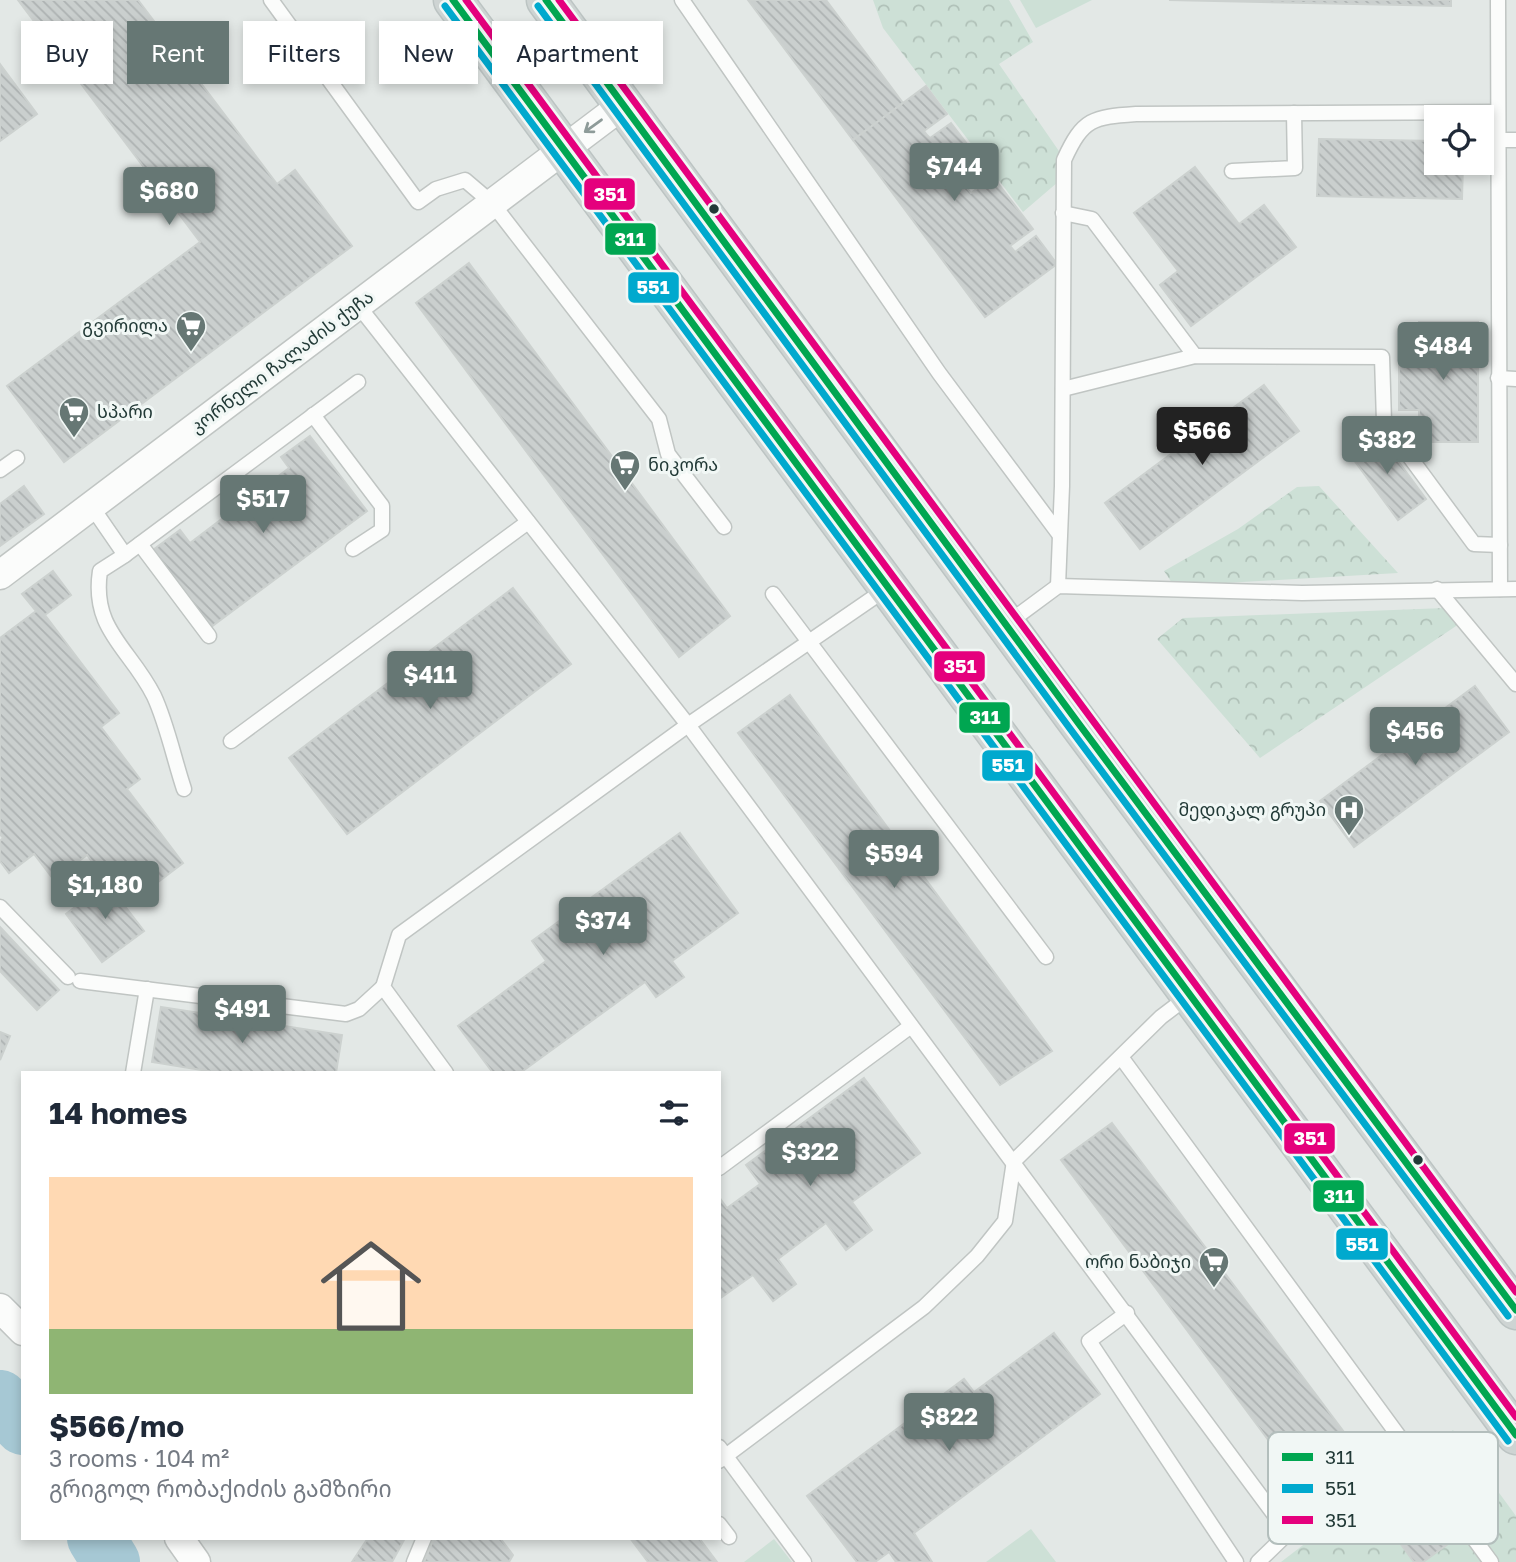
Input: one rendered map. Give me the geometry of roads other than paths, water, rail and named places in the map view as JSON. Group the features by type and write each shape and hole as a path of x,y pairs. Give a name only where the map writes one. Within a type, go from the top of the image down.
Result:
{"main road":[{"path":"453,0 890,586 1516,1436"},
{"path":"546,0 1516,1310"}],"street":[{"name":"კორნელი ჩალაძის ქუჩა","path":"0,575 624,104"},
{"path":"0,1308 21,1327"},
{"path":"180,1540 196,1562"}],"lane":[{"path":"271,0 418,202 436,189 465,180 492,204 659,419 668,454 724,527"},
{"path":"682,0 939,373 1059,534"},
{"path":"1498,0 1500,589"},
{"path":"1058,586 1063,389 1064,160 1078,131 1099,116 1497,112"},
{"path":"1232,171 1295,168 1294,113"},
{"path":"1497,140 1516,140"},
{"path":"1063,214 1092,219 1195,356"},
{"path":"357,304 688,725 1268,1505"},
{"path":"1063,389 1195,356 1382,357 1384,422 1474,544 1500,545"},
{"path":"1498,377 1516,379"},
{"path":"184,789 154,696 102,617 96,595 100,571 358,382"},
{"path":"313,415 382,506 382,530 353,550"},
{"path":"0,470 17,458"},
{"path":"92,507 125,555"},
{"path":"231,741 528,522"},
{"path":"140,544 209,636"},
{"path":"0,907 74,979 346,1014 359,1009 383,987 399,935 688,725 810,644 890,586"},
{"path":"1006,624 1058,586 1301,593 1516,589"},
{"path":"1437,589 1516,684"},
{"path":"773,594 1046,957"},
{"path":"383,987 445,1071"},
{"path":"133,1071 147,989"},
{"path":"804,1562 722,1455 924,1307 977,1256 1005,1221 1014,1161 1161,1017 1191,994"},
{"path":"721,1167 911,1026"},
{"path":"1121,1057 1396,1432"},
{"path":"1127,1313 1089,1341 1236,1562"},
{"path":"721,1527 729,1537"},
{"path":"414,1562 423,1540"},
{"path":"1258,1562 1278,1544"},
{"path":"1478,1544 1491,1562"}],"waterway":[{"path":"0,1399 21,1424"},
{"path":"97,1540 111,1562"}],"place":[{"name":"გვირილა","path":"191,353"},
{"name":"სპარი","path":"74,439"},
{"name":"ნიკორა","path":"625,492"},
{"name":"მედიკალ გრუპი","path":"1349,837"},
{"name":"ორი ნაბიჯი","path":"1214,1289"}]}
